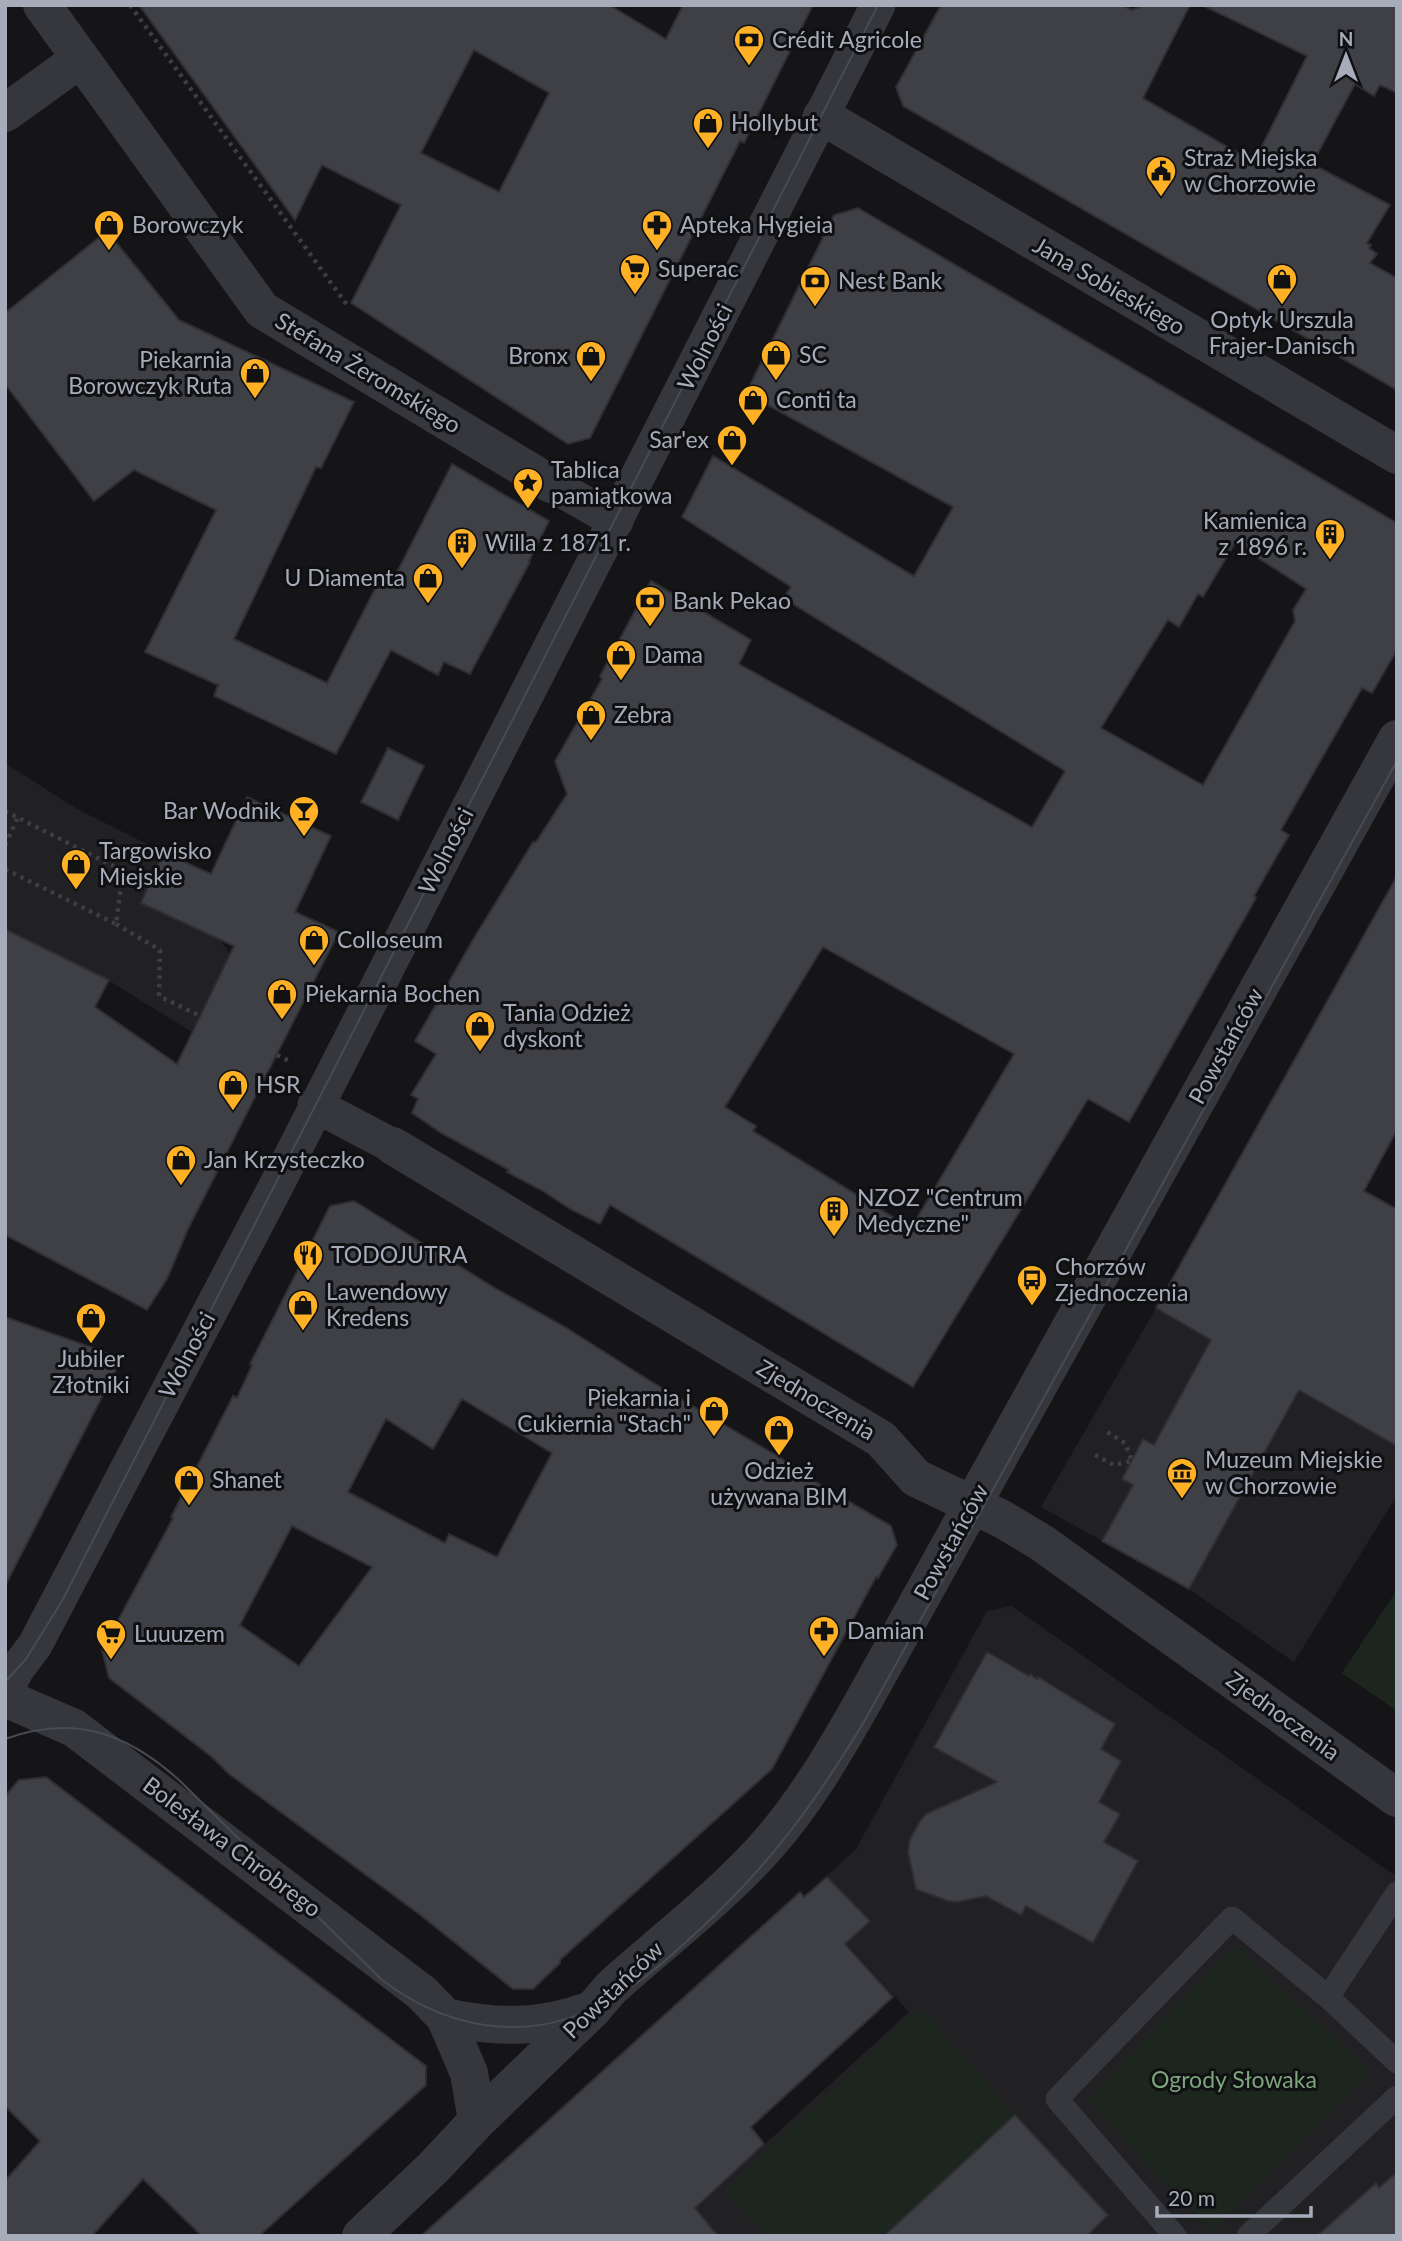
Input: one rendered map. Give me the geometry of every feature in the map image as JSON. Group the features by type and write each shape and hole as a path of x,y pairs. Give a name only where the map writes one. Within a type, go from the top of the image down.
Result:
{"street":[{"name":"Stefana Żeromskiego","path":"42,5 262,310 616,521"},
{"name":"Wolności","path":"5,1692 17,1669 36,1644 275,1188 878,5"},
{"path":"5,113 80,58"},
{"name":"Jana Sobieskiego","path":"822,116 1397,455"},
{"name":"Powstańców","path":"361,2236 433,2168 611,1988 746,1868 801,1802 850,1724 1397,739"},
{"name":"Zjednoczenia","path":"315,1105 393,1146 881,1439 916,1478 1002,1519 1054,1551 1397,1798"},
{"name":"Bolesława Chrobrego","path":"5,1698 74,1728 422,1993 445,2017 469,2073 477,2121"},
{"path":"445,2017 501,2026 554,2021 593,2009"}],"lane":[{"path":"1328,1997 1397,1893"},
{"path":"1175,2236 1058,2099 1232,1918 1328,1997 1397,2062"},
{"path":"1248,2236 1397,2097"}],"path":[{"path":"130,5 349,308"},
{"path":"5,811 123,871 116,924"},
{"path":"5,845 18,817"},
{"path":"5,869 116,924 160,950 159,996 200,1016"},
{"path":"1095,1455 1114,1465 1132,1461 1125,1443 1107,1432"}],"shaded area":[{"name":"Targowisko Miejskie","path":"5,763 77,809 163,852 155,870 152,870 142,903 220,939 230,955 192,1032 103,977 12,932 5,946"},
{"path":"1156,1308 1397,1446 1397,1495 1294,1662 1189,1589 1041,1507"},
{"path":"1012,1606 1397,1877 1397,2236 718,2236 695,2208 909,2012 804,1897 856,1849 987,1611"}],"green space":[{"path":"1397,1590 1397,1711 1342,1673"},
{"name":"Ogrody Słowaka","path":"1237,1945 1370,2073 1213,2231 1086,2100"},
{"path":"920,2007 1015,2115 884,2236 766,2236 725,2191"}],"building":[{"path":"139,5 609,5 666,39 683,5 813,5 744,143 740,141 590,438 568,444 351,303 401,205 322,165 295,220","holes":["474,50 549,93 499,192 421,153"]},
{"path":"941,5 1122,5 1132,10 1146,5 1190,5 1143,98 1254,162 1307,56 1202,5 1397,5 1397,93 1380,85 1374,96 1355,84 1312,164 1390,205 1367,243 1377,254 1370,263 1397,278 1397,390 903,106 896,87"},
{"path":"858,208 1397,523 1397,647 1394,655 1372,693 1362,688 1281,830 1289,835 1129,1122 1088,1099 913,1387 610,1205 600,1224 507,1172 509,1170 441,1133 412,1113 418,1099 411,1095 436,1054 415,1041 533,842 536,842 567,794 555,761 602,679 600,676 651,581 751,640 739,664 1032,827 1065,771 783,598 791,587 682,517 713,456 914,576 953,507 746,393 834,215","holes":["1235,543 1306,589 1293,610 1295,621 1203,785 1101,728 1168,620 1179,627 1198,594 1203,597","823,947 1014,1054 911,1228 753,1131 756,1126 725,1107"]},
{"path":"107,231 179,320 354,402 321,468 316,467 234,639 327,683 380,579 391,584 452,464 549,521 470,674 444,662 438,675 391,650 336,754 214,696 218,685 145,652 216,510 134,470 94,501 5,384 5,313"},
{"path":"388,748 424,766 398,820 361,802"},
{"path":"247,797 331,836 295,912 339,932 188,1229 167,1279 147,1310 5,1235 5,929 109,980 95,1007 177,1064 234,946 141,903 163,852 211,874"},
{"path":"1397,876 1397,1130 1364,1191 1397,1209 1397,1446 1299,1390 1189,1589 1102,1541 1133,1485 1122,1479 1143,1439 1154,1445 1211,1340 1156,1308"},
{"path":"354,1201 495,1288 565,1327 891,1526 897,1545 878,1578 876,1577 772,1769 560,1960 533,1989 513,1989 419,1914 229,1774 212,1757 109,1678 102,1650 173,1518 171,1517 233,1396 237,1398 252,1365 250,1364 330,1206","holes":["462,1399 552,1453 497,1557 449,1534 445,1543 348,1492 386,1419 433,1449","292,1526 372,1567 299,1666 240,1625"]},
{"path":"5,1317 122,1358 5,1586"},
{"path":"987,1652 1029,1676 1038,1677 1115,1724 1101,1749 1121,1761 1099,1802 1120,1814 1104,1842 1138,1861 1093,1943 1026,1906 1021,1915 986,1896 958,1902 948,1901 916,1889 908,1852 910,1839 920,1821 926,1814 997,1782 934,1747"},
{"path":"46,1777 426,2066 426,2085 259,2236 202,2236 143,2179 92,2236 5,2236 5,2181 40,2141 5,2106 5,1796 19,1780"},
{"path":"827,1877 870,1921 845,1944 893,1997 751,2127 764,2144 695,2208 718,2236 421,2236 800,1892 804,1897"},
{"path":"1015,2115 1108,2215 1087,2236 884,2236"},
{"path":"1397,2172 1397,2236 1317,2236 1376,2183 1379,2188"}],"tram line":[{"path":"5,1682 26,1659 62,1601 878,5"},
{"path":"5,1739 54,1728 77,1729 98,1732 140,1750 179,1780 382,1980 439,2012 468,2022 529,2026 559,2021 589,2011 630,1988 724,1907 769,1858 809,1806 865,1720 1397,761"}],"place":[{"name":"Crédit Agricole","path":"749,67"},
{"name":"Hollybut","path":"708,150"},
{"name":"Straż Miejska w Chorzowie","path":"1161,198"},
{"name":"Borowczyk","path":"109,252"},
{"name":"Apteka Hygieia","path":"657,252"},
{"name":"Superac","path":"635,296"},
{"name":"Optyk Urszula Frajer-Danisch","path":"1282,306"},
{"name":"Nest Bank","path":"815,308"},
{"name":"SC","path":"776,382"},
{"name":"Bronx","path":"591,383"},
{"name":"Piekarnia Borowczyk Ruta","path":"255,400"},
{"name":"Conti ta","path":"753,427"},
{"name":"Sar'ex","path":"732,467"},
{"name":"Tablica pamiątkowa","path":"528,510"},
{"name":"Kamienica z 1896 r.","path":"1330,561"},
{"name":"Willa z 1871 r.","path":"462,570"},
{"name":"U Diamenta","path":"428,605"},
{"name":"Bank Pekao","path":"650,628"},
{"name":"Dama","path":"621,682"},
{"name":"Zebra","path":"591,742"},
{"name":"Bar Wodnik","path":"304,838"},
{"name":"Targowisko Miejskie","path":"76,891"},
{"name":"Colloseum","path":"314,967"},
{"name":"Piekarnia Bochen","path":"282,1021"},
{"name":"Tania Odzież dyskont","path":"480,1053"},
{"name":"HSR","path":"233,1112"},
{"name":"Jan Krzysteczko","path":"181,1187"},
{"name":"NZOZ \"Centrum Medyczne\"","path":"834,1238"},
{"name":"TODOJUTRA","path":"308,1282"},
{"name":"Chorzów Zjednoczenia","path":"1032,1307"},
{"name":"Lawendowy Kredens","path":"303,1332"},
{"name":"Jubiler Złotniki","path":"91,1345"},
{"name":"Piekarnia i Cukiernia \"Stach\"","path":"714,1438"},
{"name":"Odzież używana BIM","path":"779,1457"},
{"name":"Muzeum Miejskie w Chorzowie","path":"1182,1500"},
{"name":"Shanet","path":"189,1507"},
{"name":"Damian","path":"824,1658"},
{"name":"Luuuzem","path":"111,1661"}]}
